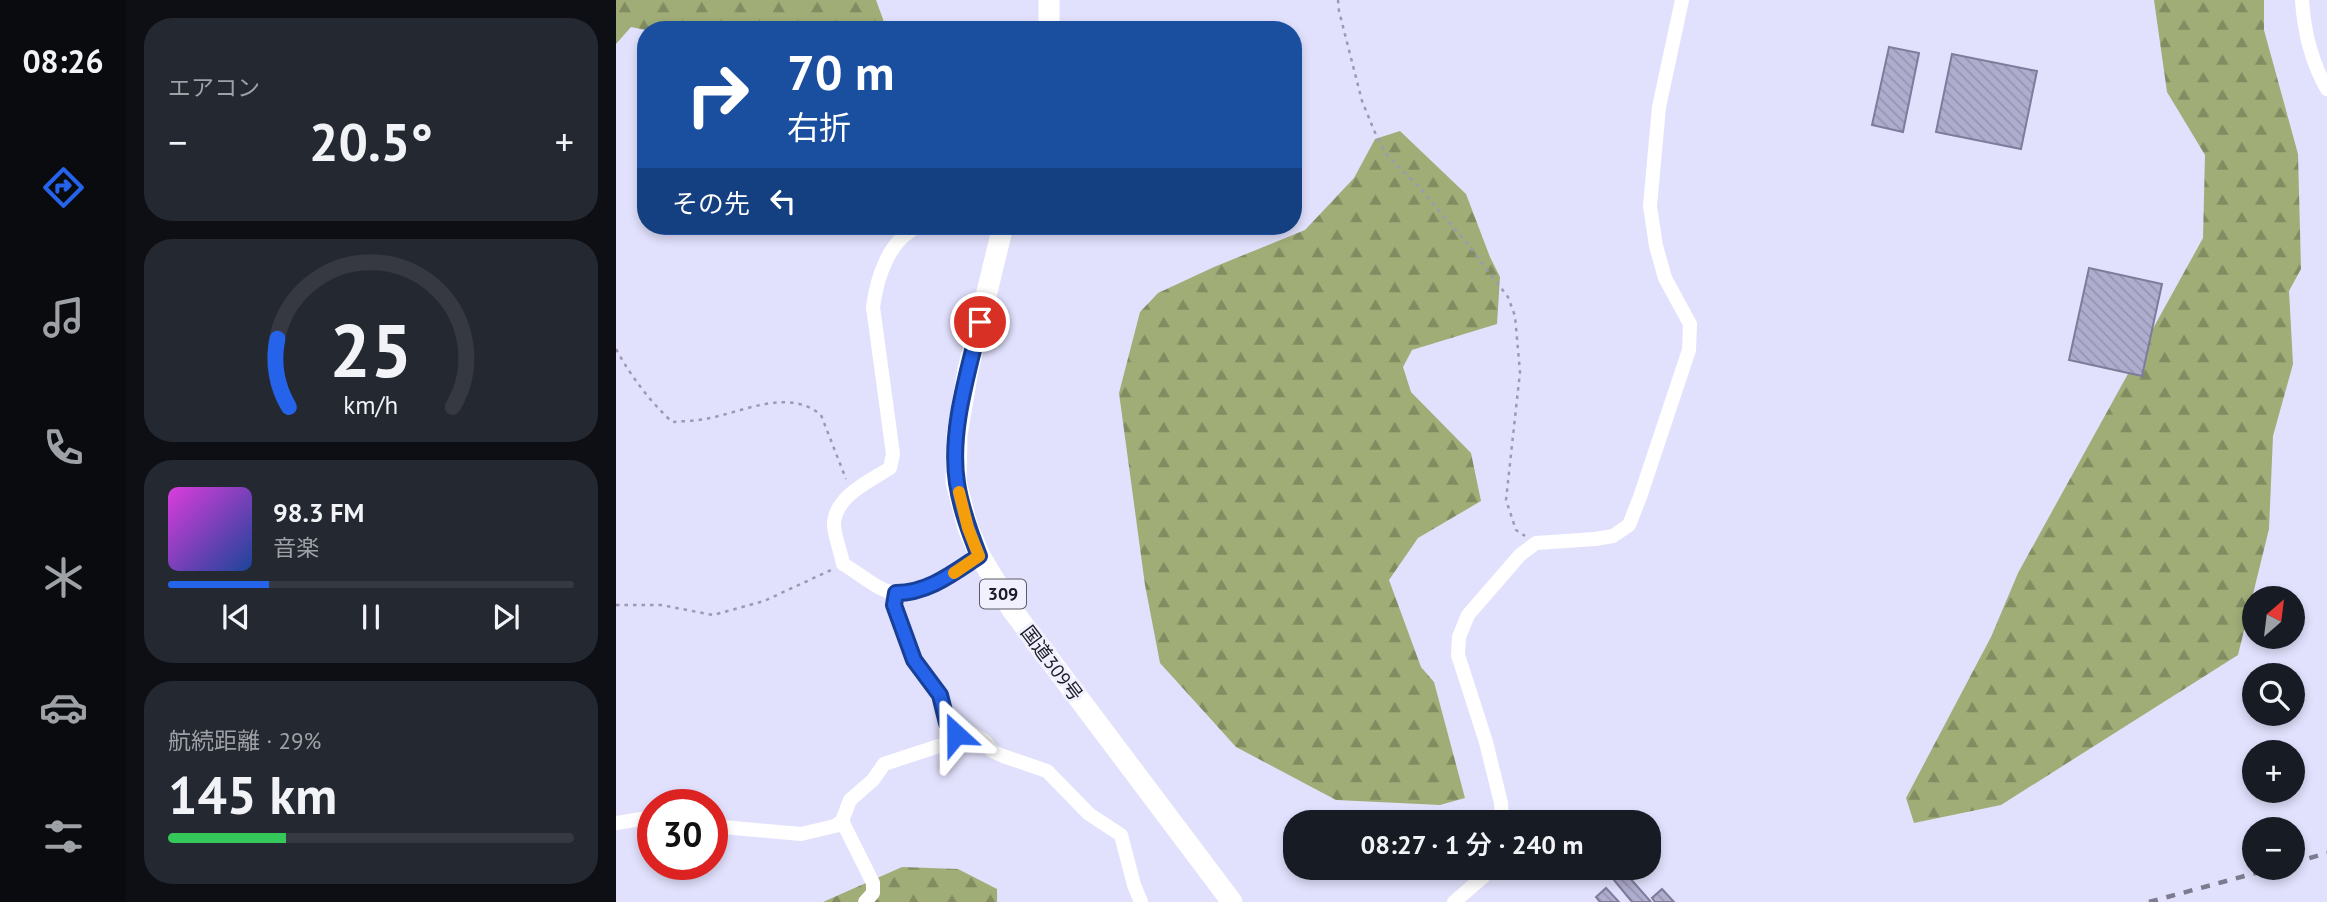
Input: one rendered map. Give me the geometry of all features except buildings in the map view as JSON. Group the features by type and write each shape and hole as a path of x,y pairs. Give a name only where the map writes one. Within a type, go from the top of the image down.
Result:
{"highway":[{"path":"1049,0 1049,21"},
{"name":"国道309号","path":"1001,235 968,370 957,435 957,482 968,528 979,556 1013,611 1232,902"}],"street":[{"path":"1502,810 1486,741 1458,655 1459,637 1468,615 1520,555 1536,543 1613,536 1629,525 1689,350 1690,324 1665,278 1656,246 1650,206 1659,107 1682,0"},
{"path":"2302,0 2318,73 2327,89"},
{"path":"905,235 889,256 875,289 873,307 893,454 890,468 851,492 839,508 834,524 844,564 896,593 911,593 940,582 979,556"},
{"path":"896,593 894,605 914,660 940,695 947,723 956,734"},
{"path":"728,827 801,834 835,826 842,821 850,800 873,780 884,764 945,744 956,734 971,733 985,741 992,751 1047,771 1089,814 1121,835 1141,902"},
{"path":"616,823 637,820"},
{"path":"842,821 873,883 873,893 865,902"},
{"path":"1454,902 1480,880"}],"path":[{"path":"1338,0 1362,101 1386,154 1418,186 1466,242 1508,297 1515,316 1520,372 1506,500 1516,530 1536,543"},
{"path":"616,349 647,398 672,422 707,419 778,402 802,403 817,412 821,415 851,492"},
{"path":"616,605 661,605 713,615 764,601 844,564"}],"green space":[{"path":"616,0 876,0 884,21 637,21 637,28 631,27 616,44"},
{"path":"2154,0 2264,0 2264,30 2298,154 2301,269 2289,291 2293,364 2273,436 2269,529 2255,586 2242,586 2242,639 2238,655 2001,805 1914,823 1906,798 1991,637 2018,573 2203,238 2205,155 2167,92"},
{"path":"1400,131 1466,194 1500,277 1497,324 1412,350 1403,367 1411,392 1471,453 1481,501 1418,538 1389,580 1421,667 1434,682 1465,798 1440,805 1336,800 1236,747 1160,663 1145,585 1119,393 1140,312 1158,293 1293,235 1302,235 1302,231 1354,178 1375,139"},
{"path":"902,867 958,869 997,889 997,902 823,902"}],"railway":[{"path":"2305,859 2327,853"},
{"path":"2149,902 2242,877"}],"slow traffic":[{"path":"954,573 979,556 968,528 959,492"}],"route":[{"path":"956,734 947,723 940,695 914,660 894,605 896,593 911,593 940,582 979,556 968,528 957,482 957,435 968,370 980,322"}]}
